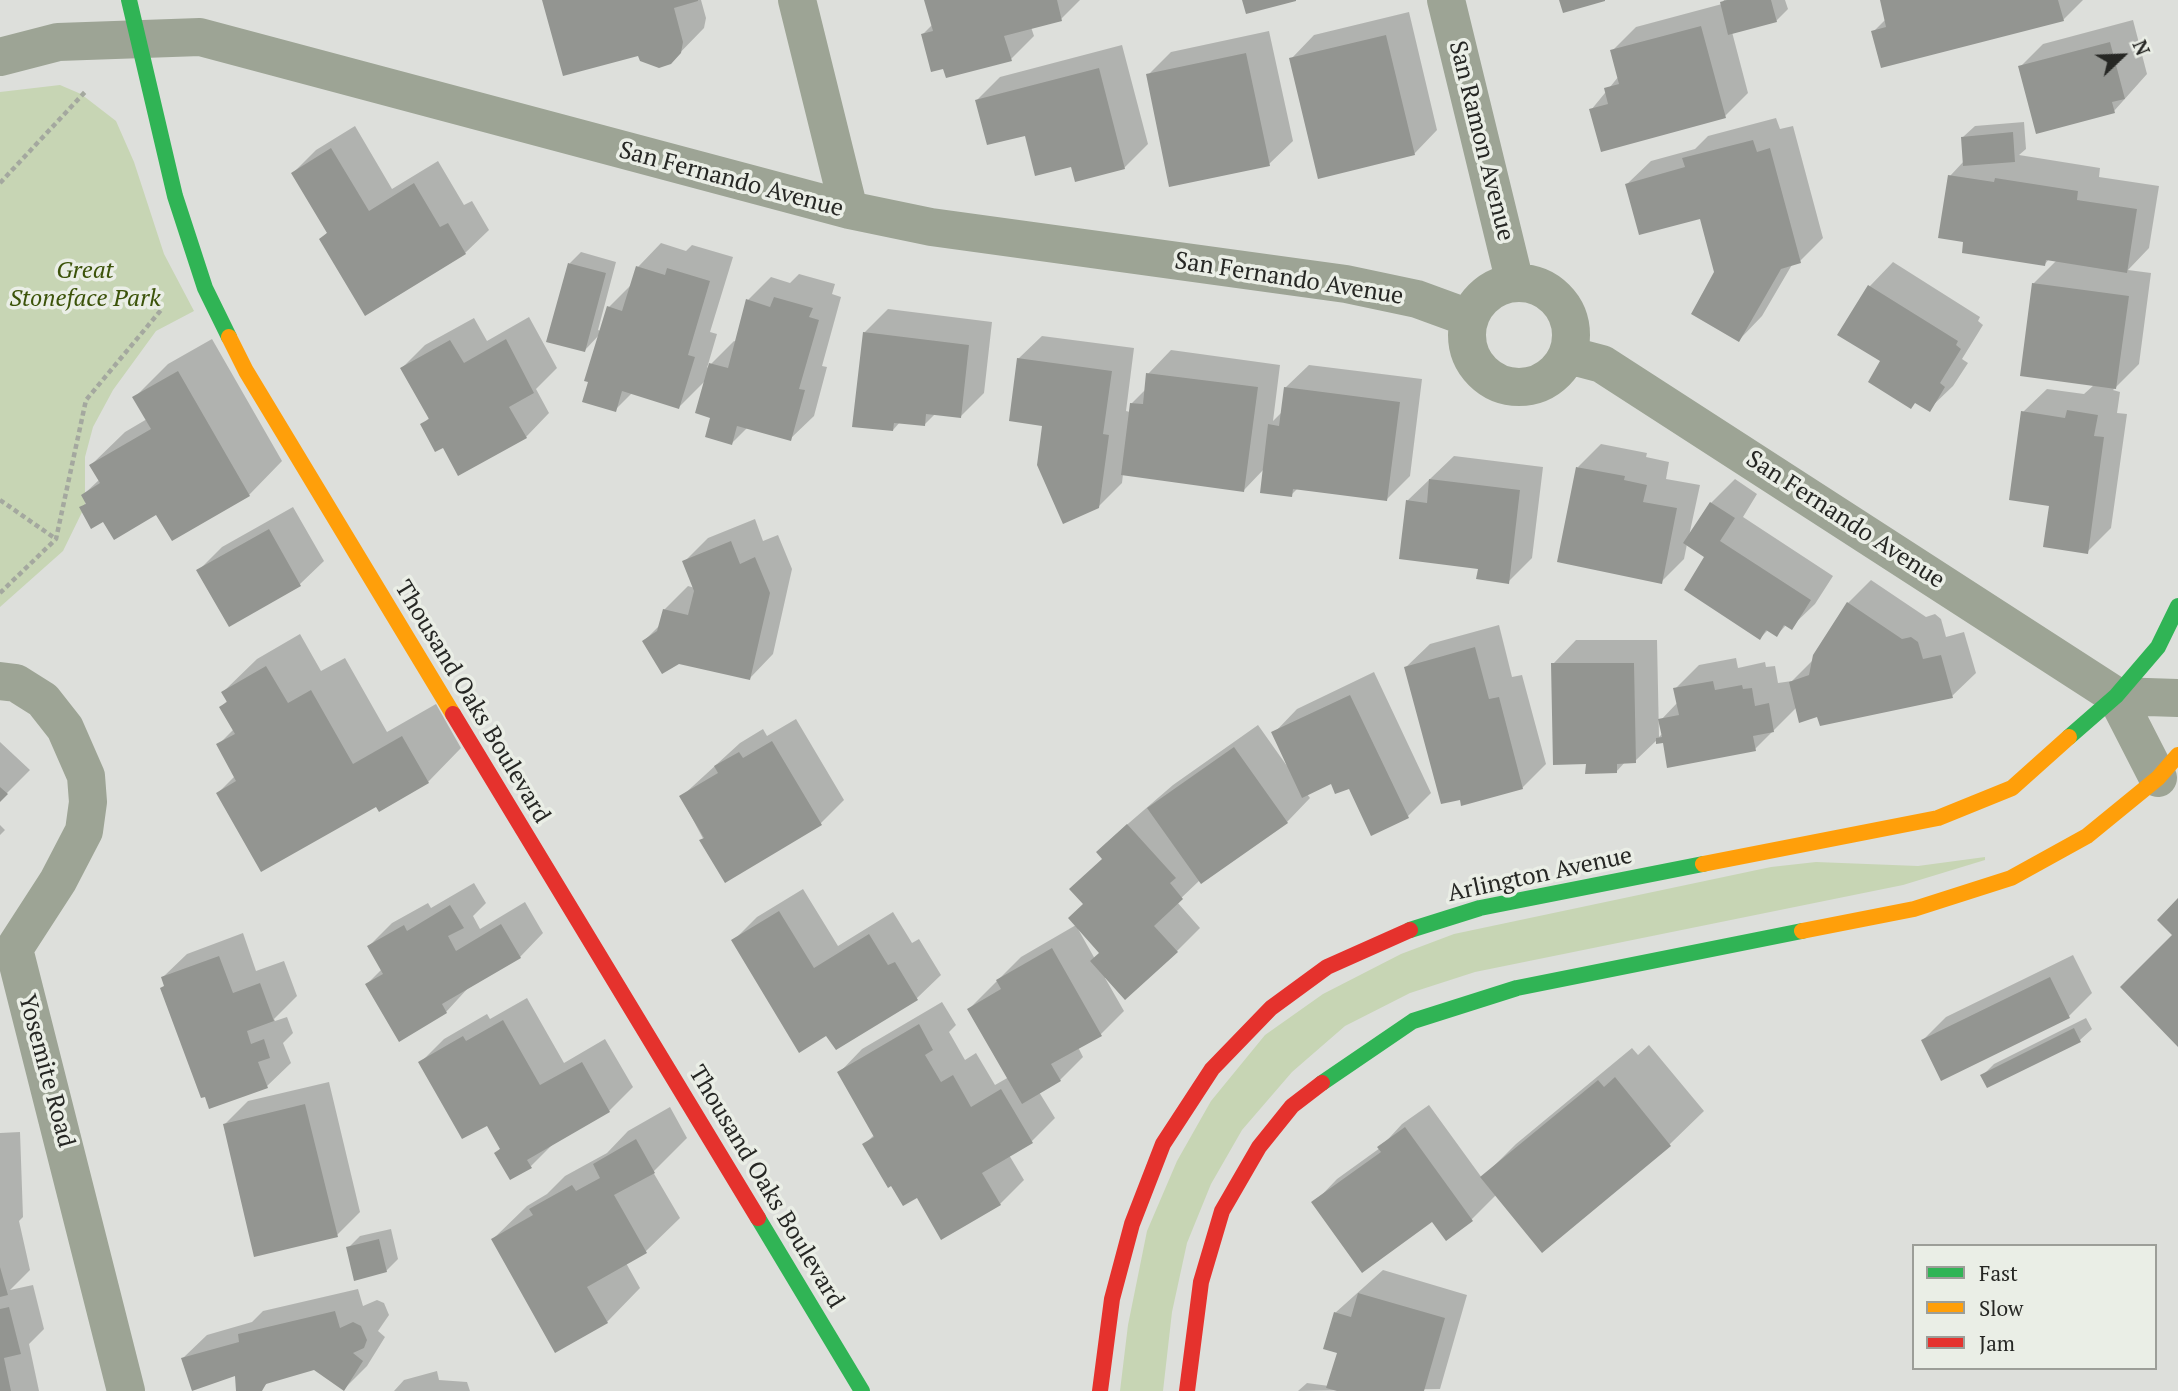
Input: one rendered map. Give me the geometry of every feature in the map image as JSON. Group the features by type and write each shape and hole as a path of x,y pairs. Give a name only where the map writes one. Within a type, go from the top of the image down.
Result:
{"main road":[{"name":"Thousand Oaks Boulevard","path":"128,0 176,196 205,288 246,371 862,1391"},
{"name":"Arlington Avenue","path":"1100,1391 1112,1299 1128,1237 1163,1144 1212,1069 1271,1008 1327,967 1394,935 1480,908 1938,818 2012,788 2116,696 2158,647 2178,606"},
{"path":"1186,1391 1201,1282 1222,1211 1259,1147 1293,1106 1332,1074 1413,1021 1517,988 1914,909 2011,878 2087,836 2168,766"}],"street":[{"path":"797,0 849,211"},
{"name":"San Ramon Avenue","path":"1446,0 1515,283"},
{"name":"San Fernando Avenue","path":"0,57 58,42 200,37 849,211 931,227 1346,284 1416,299 1469,318"},
{"path":"1515,283 1532,285 1548,292 1561,304 1568,320 1571,338 1567,355 1558,370 1544,381 1527,387 1509,387 1492,381 1478,369 1469,353 1466,335 1469,318 1487,293 1515,283"},
{"name":"San Fernando Avenue","path":"1567,355 1601,364 2116,696"},
{"name":"Yosemite Road","path":"0,681 16,683 43,700 65,728 86,776 88,802 84,831 58,881 7,957 127,1391"},
{"path":"2116,696 2178,698"},
{"path":"2116,696 2168,766"}],"path":[{"path":"0,183 67,110 138,40"},
{"path":"0,593 56,539 86,400 157,312 205,288"},
{"path":"0,500 56,539"}],"green space":[{"name":"Great Stoneface Park","path":"60,85 81,94 116,121 134,162 164,254 194,311 156,331 113,390 93,427 85,457 85,506 63,551 0,607 0,92"},
{"path":"1985,857 1985,860 1903,885 1475,972 1410,993 1345,1026 1292,1072 1242,1130 1211,1184 1187,1243 1172,1312 1163,1391 1120,1391 1128,1325 1147,1231 1177,1161 1211,1101 1265,1035 1323,994 1401,954 1454,934 1771,867 1816,862 1918,866"}],"building":[{"path":"542,0 698,1 674,8 683,42 681,53 671,64 659,68 640,61 638,56 563,76"},
{"path":"924,0 1057,0 1062,21 1004,36 1012,61 946,78 943,69 931,72 921,34 933,31"},
{"path":"1242,0 1296,0 1296,1 1246,14"},
{"path":"1559,0 1605,0 1605,1 1563,13"},
{"path":"1771,0 1777,22 1728,35 1720,2"},
{"path":"1880,0 2058,0 2064,21 1881,68 1871,31 1886,27"},
{"path":"1701,26 1726,118 1601,152 1589,109 1608,104 1604,88 1619,84 1610,50"},
{"path":"1386,35 1415,155 1318,179 1289,58"},
{"path":"2110,42 2125,99 2112,102 2115,113 2036,134 2018,66"},
{"path":"1246,53 1270,166 1169,187 1146,74"},
{"path":"1099,68 1125,169 1075,182 1071,167 1035,176 1025,136 987,145 975,100"},
{"path":"2013,132 2015,162 1963,166 1961,137"},
{"path":"1753,140 1757,152 1770,148 1801,263 1781,269 1739,342 1691,314 1714,272 1700,219 1639,235 1625,184 1685,167 1682,158"},
{"path":"331,148 369,211 414,183 440,227 448,223 466,254 365,316 319,239 327,233 291,173"},
{"path":"1948,175 1994,182 1995,178 2078,191 2077,200 2137,209 2127,273 2046,260 2045,266 1962,253 1963,242 1938,238"},
{"path":"568,263 606,273 585,352 546,342"},
{"path":"636,266 665,275 667,268 710,281 688,355 695,357 679,409 622,391 616,412 582,402 588,382 584,381 607,306 622,311"},
{"path":"2032,283 2129,296 2116,389 2020,376"},
{"path":"1868,285 1958,341 1956,345 1961,349 1940,383 1945,387 1930,412 1915,403 1911,409 1868,382 1880,361 1837,335"},
{"path":"774,297 813,308 809,317 819,320 799,389 805,390 791,441 737,426 732,445 705,437 710,418 695,413 709,363 728,368 746,299 770,307"},
{"path":"863,332 969,345 961,418 926,414 925,426 894,423 893,431 852,427"},
{"path":"506,339 534,393 509,407 527,438 458,476 443,448 435,452 420,424 429,419 400,368 450,340 464,363"},
{"path":"1017,358 1112,371 1103,434 1109,435 1099,508 1063,524 1037,465 1042,426 1009,421"},
{"path":"178,371 250,496 172,541 156,515 114,540 103,522 91,529 79,507 86,504 81,495 100,483 89,465 151,429 132,397"},
{"path":"1146,373 1258,387 1244,492 1121,475 1130,403 1143,404"},
{"path":"1284,387 1400,402 1387,501 1293,489 1292,497 1260,493 1268,424 1279,426"},
{"path":"2067,410 2098,415 2094,436 2104,437 2088,554 2043,547 2049,506 2009,500 2021,411 2065,418"},
{"path":"1576,467 1625,476 1624,480 1647,485 1643,502 1677,508 1662,584 1557,562"},
{"path":"1429,479 1520,490 1509,584 1476,579 1478,569 1399,559 1406,500 1427,503"},
{"path":"1710,502 1735,518 1720,541 1811,600 1792,630 1784,625 1777,637 1766,630 1760,640 1684,590 1704,557 1683,543"},
{"path":"269,529 301,586 229,627 196,570"},
{"path":"731,541 740,564 755,557 770,593 750,680 679,664 662,674 642,641 657,631 663,609 688,615 694,591 682,561"},
{"path":"1847,602 1902,639 1911,637 1918,642 1923,659 1941,655 1953,698 1820,726 1817,717 1799,723 1789,682 1809,675 1813,655"},
{"path":"1475,647 1489,699 1499,697 1523,789 1461,806 1460,800 1441,804 1404,667"},
{"path":"1551,663 1634,663 1636,763 1617,764 1617,773 1585,774 1586,764 1553,765"},
{"path":"266,666 288,703 311,690 353,764 402,736 429,783 379,812 376,807 261,872 216,793 236,781 216,744 235,734 219,707 227,702 221,692"},
{"path":"1713,681 1715,690 1742,685 1743,689 1752,688 1755,706 1769,703 1774,732 1753,736 1756,751 1667,768 1663,743 1656,744 1656,738 1662,737 1658,719 1679,715 1673,688"},
{"path":"1350,695 1409,818 1371,836 1349,789 1335,794 1331,784 1302,798 1271,732"},
{"path":"772,741 822,825 725,883 699,840 704,838 679,796 718,773 714,766 739,752 743,758"},
{"path":"1234,747 1288,823 1201,884 1147,808"},
{"path":"0,787 8,794 0,802"},
{"path":"1127,824 1176,878 1170,883 1183,899 1154,926 1178,952 1125,1000 1090,961 1099,953 1068,918 1083,904 1069,889 1102,859 1096,852"},
{"path":"2178,898 2178,1047 2120,987 2172,935 2157,920"},
{"path":"450,905 464,928 448,936 456,951 501,924 521,958 442,1004 447,1013 399,1042 365,984 383,974 367,946 404,925 407,931"},
{"path":"779,911 814,968 869,934 888,965 895,962 918,1000 836,1050 826,1036 799,1053 731,940"},
{"path":"1052,948 1102,1036 1051,1064 1061,1081 1022,1104 967,1009 1001,989 996,980"},
{"path":"219,956 233,993 260,983 274,1021 247,1031 251,1044 264,1039 270,1058 258,1062 268,1088 209,1109 205,1097 201,1098 160,988 164,986 161,977"},
{"path":"2050,977 2070,1018 1941,1081 1921,1040"},
{"path":"503,1020 540,1085 582,1062 610,1112 527,1160 532,1168 510,1180 494,1153 500,1149 487,1126 462,1139 418,1062 463,1036 466,1041"},
{"path":"919,1024 933,1050 925,1055 941,1082 953,1075 971,1107 1001,1089 1033,1143 982,1173 1001,1205 941,1240 917,1198 903,1206 891,1186 888,1188 862,1144 874,1137 837,1072"},
{"path":"2074,1028 2081,1042 1987,1088 1980,1075"},
{"path":"1615,1077 1671,1146 1542,1253 1480,1177 1598,1080 1604,1087"},
{"path":"305,1104 338,1237 254,1257 223,1124"},
{"path":"1405,1127 1473,1221 1446,1241 1432,1222 1362,1273 1311,1202 1381,1152 1377,1147"},
{"path":"636,1139 655,1173 614,1195 647,1253 587,1287 608,1323 555,1353 491,1239 533,1215 529,1209 572,1185 576,1191 600,1178 593,1164"},
{"path":"379,1239 387,1272 354,1281 346,1247"},
{"path":"0,1267 8,1295 0,1297"},
{"path":"1358,1293 1445,1318 1424,1391 1337,1391 1326,1388 1337,1353 1323,1349 1334,1312 1351,1317"},
{"path":"9,1307 21,1354 4,1358 11,1391 0,1391 0,1309"},
{"path":"335,1311 340,1328 353,1322 361,1326 367,1340 364,1348 353,1353 363,1361 344,1391 314,1370 266,1384 262,1391 236,1391 235,1376 192,1391 181,1358 239,1342 238,1334"}],"traffic: fast":[{"path":"129,0 175,196 205,288 229,337"},
{"path":"2069,737 2116,696 2158,647 2178,606"},
{"path":"1410,930 1480,908 1703,864"},
{"path":"1322,1083 1413,1021 1517,988 1802,931"},
{"path":"758,1218 862,1391"}],"traffic: slow":[{"path":"229,337 246,371 453,714"},
{"path":"1703,864 1938,818 2012,788 2069,737"},
{"path":"1802,931 1914,909 2011,878 2087,836 2158,778 2178,755"}],"traffic: jam":[{"path":"453,714 758,1218"},
{"path":"1100,1391 1112,1299 1132,1224 1163,1144 1212,1069 1271,1008 1327,967 1410,930"},
{"path":"1187,1391 1201,1282 1222,1211 1259,1147 1292,1106 1322,1083"}]}
